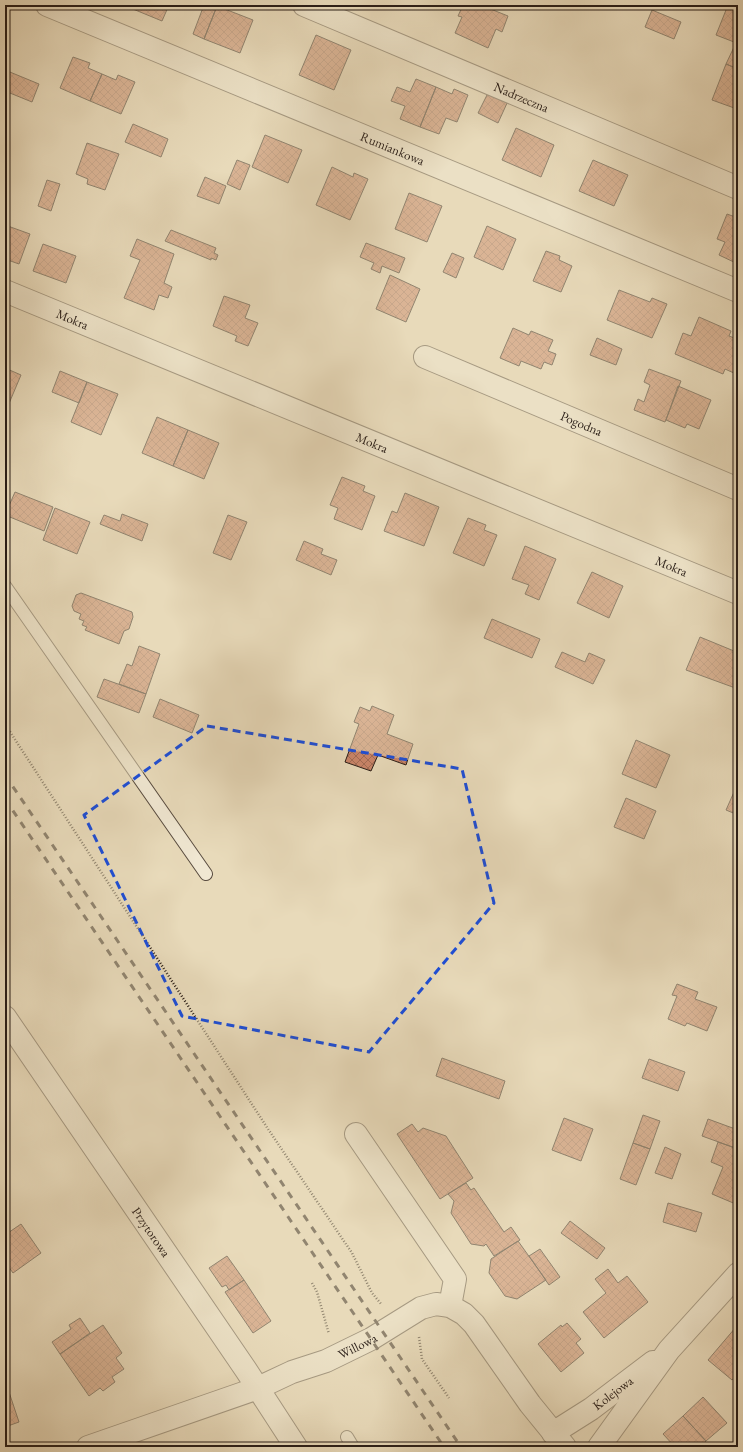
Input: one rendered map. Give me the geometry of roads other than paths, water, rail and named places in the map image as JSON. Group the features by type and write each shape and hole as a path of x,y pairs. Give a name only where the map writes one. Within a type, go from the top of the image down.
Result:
{"street":[{"name":"Rumiankowa","path":"47,5 738,292"},
{"name":"Nadrzeczna","path":"304,5 738,188"},
{"name":"Mokra","path":"5,291 738,594"},
{"name":"Pogodna","path":"425,357 738,489"},
{"name":"Przytorowa","path":"5,1017 258,1388 296,1447"},
{"path":"356,1134 455,1279 450,1306 464,1314 474,1324 559,1440"},
{"name":"Kolejowa","path":"599,1447 669,1350 738,1274"},
{"name":"Willowa","path":"88,1447 258,1388 292,1372 326,1361 351,1350 421,1308 436,1304 450,1306"},
{"name":"Kolejowa","path":"559,1440 591,1409 669,1350"}],"lane":[{"path":"5,586 206,874"}],"railway":[{"path":"5,775 461,1447"},
{"path":"5,799 444,1447"}]}
